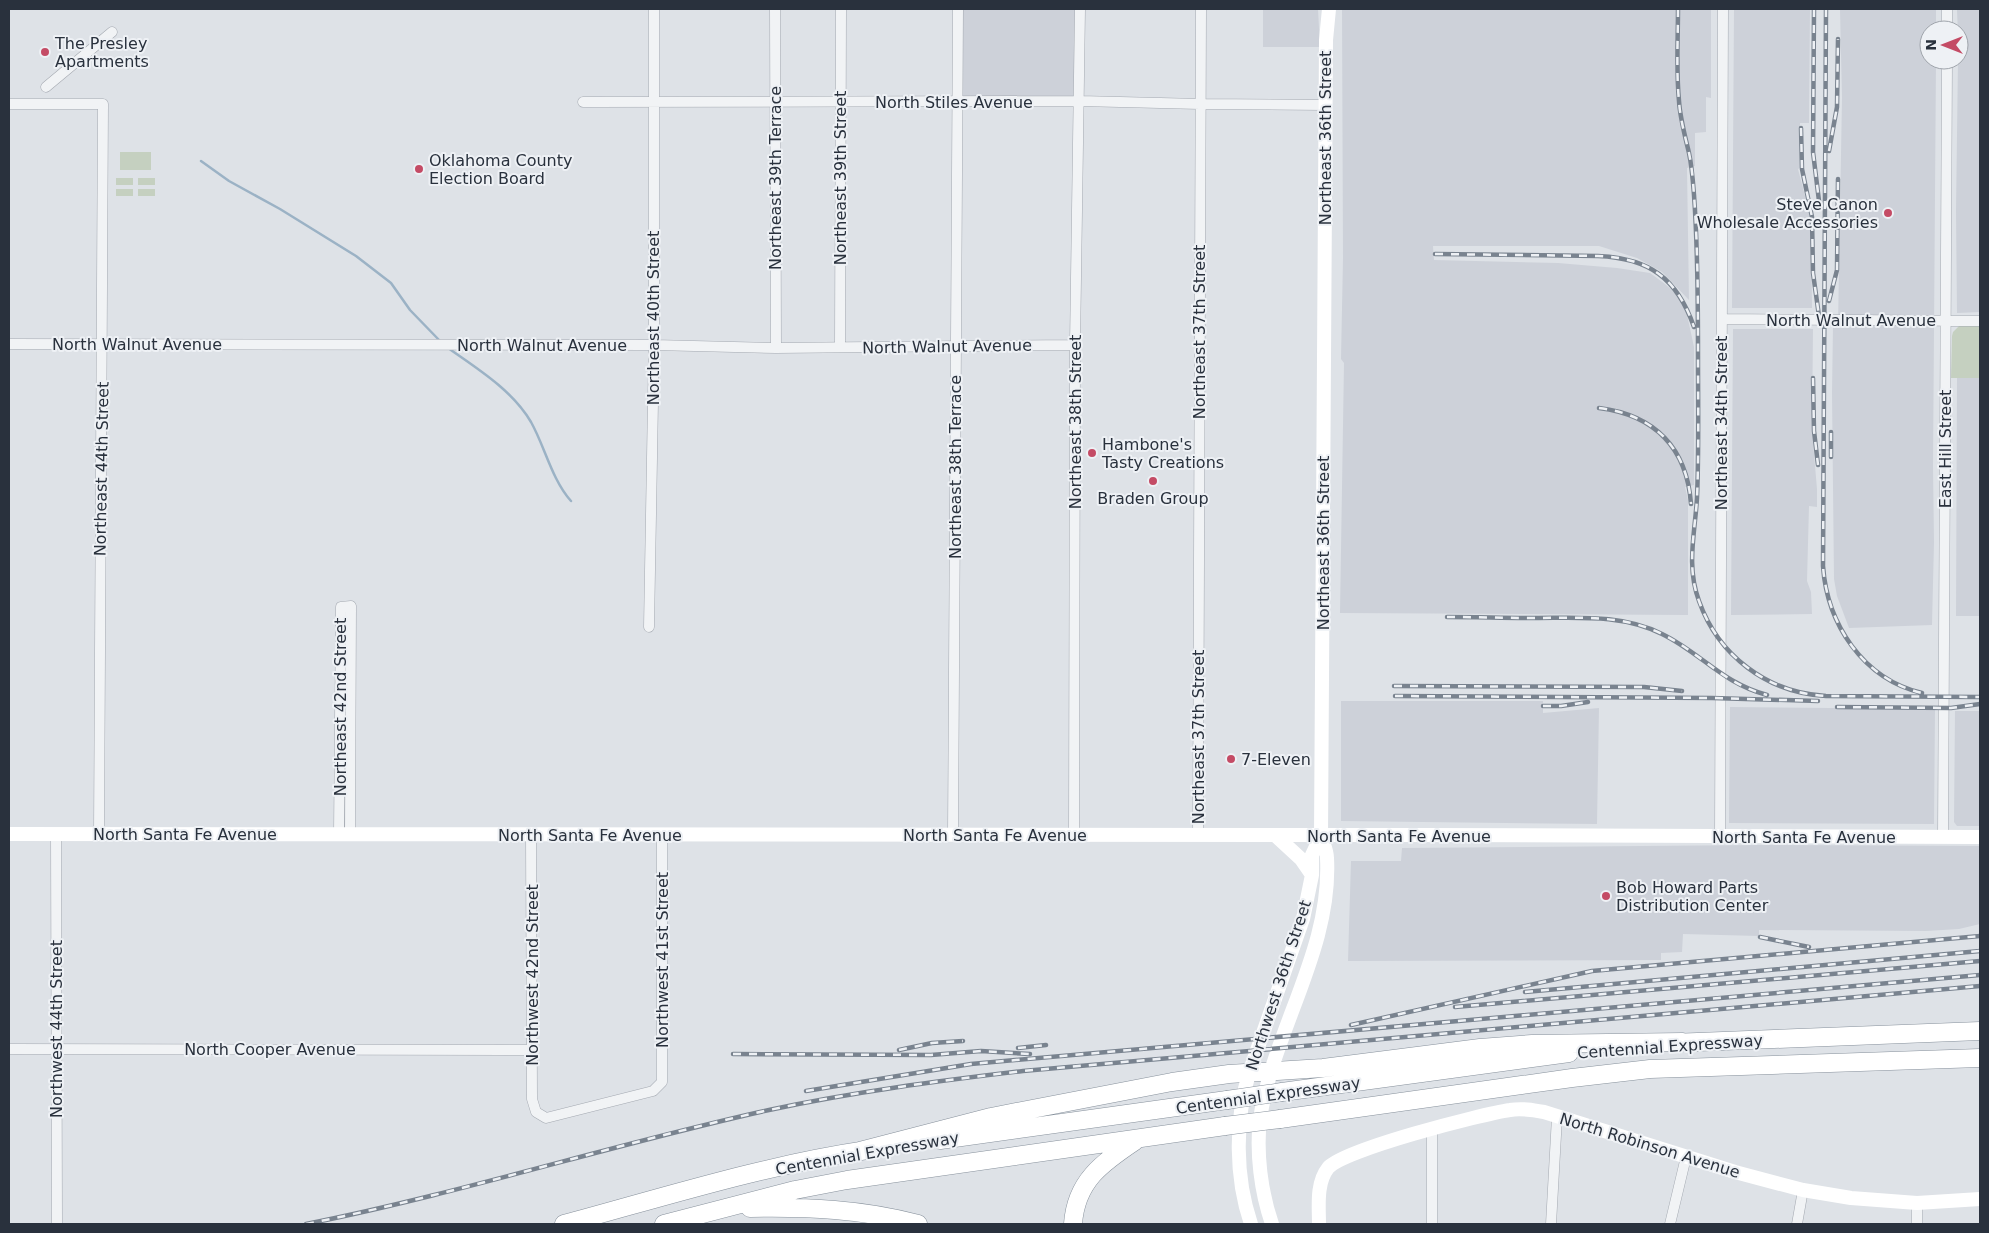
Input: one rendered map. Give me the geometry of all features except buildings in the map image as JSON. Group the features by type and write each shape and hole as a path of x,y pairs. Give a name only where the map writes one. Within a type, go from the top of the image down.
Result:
{"highway":[{"name":"Centennial Expressway","path":"564,1224 744,1175 808,1160 1575,1052 1683,1042 1980,1031"},
{"path":"856,1152 991,1117 1172,1082 1249,1073 1322,1068 1480,1048 1532,1044 1683,1042"},
{"name":"Centennial Expressway","path":"664,1224 795,1190 847,1180 1562,1079 1650,1069 1980,1058"},
{"path":"1073,1224 1080,1194 1094,1172 1107,1160 1140,1138"},
{"path":"717,1210 800,1207 833,1209 867,1213 918,1224"}],"main road":[{"name":"Northeast 36th Street","path":"1278,1050 1313,952 1322,918 1327,856 1321,836 1326,104 1326,27 1323,9"},
{"name":"Northeast 36th Street","path":"1326,27 1329,9"},
{"name":"North Santa Fe Avenue","path":"9,834 1980,837"},
{"path":"1275,835 1301,859 1312,875"},
{"name":"Northwest 36th Street","path":"1251,1224 1243,1191 1239,1146 1244,1096 1249,1073 1297,938 1308,900 1312,875 1312,856 1321,836"},
{"name":"Northwest 36th Street","path":"1272,1071 1278,1050"},
{"path":"1272,1071 1260,1126 1261,1179 1272,1224"},
{"name":"North Robinson Avenue","path":"1319,1224 1322,1178 1328,1168 1334,1163 1352,1155 1432,1130 1512,1109 1531,1110 1558,1117 1756,1178 1803,1190 1851,1198 1917,1203 1980,1199"}],"street":[{"name":"Northeast 40th Street","path":"649,627 654,345 654,9"},
{"name":"Northeast 39th Terrace","path":"775,9 776,348"},
{"name":"Northeast 39th Street","path":"840,347 841,9"},
{"name":"Northeast 38th Terrace","path":"953,835 958,9"},
{"name":"Northeast 38th Street","path":"1074,835 1075,345 1080,9"},
{"name":"Northeast 37th Street","path":"1198,835 1201,9"},
{"name":"Northeast 34th Street","path":"1720,836 1723,9"},
{"path":"46,87 112,32"},
{"name":"East Hill Street","path":"1943,837 1947,70"},
{"name":"North Stiles Avenue","path":"583,102 1326,104"},
{"name":"Northeast 44th Street","path":"9,104 103,104 99,834"},
{"name":"North Walnut Avenue","path":"1722,319 1980,321"},
{"name":"North Walnut Avenue","path":"9,344 654,345 776,348 1075,345"},
{"name":"Northeast 42nd Street","path":"351,606 345,834 341,607 351,606"},
{"name":"Northwest 44th Street","path":"56,834 57,1224"},
{"name":"Northwest 41st Street","path":"537,1114 546,1118 556,1117 654,1091 660,1085 663,1075 662,834"},
{"name":"Northwest 42nd Street","path":"531,835 533,1106 537,1114"},
{"name":"North Cooper Avenue","path":"9,1048 532,1050"},
{"path":"1551,1224 1558,1117"},
{"path":"1432,1130 1432,1224"},
{"path":"1670,1224 1686,1157"},
{"path":"1797,1224 1803,1190"},
{"path":"1917,1203 1917,1224"}],"shaded area":[{"path":"961,9 1077,9 1077,98 961,100"},
{"path":"1263,9 1318,9 1320,47 1263,47"},
{"path":"1342,9 1711,9 1711,98 1706,97 1706,132 1695,133 1695,166 1687,168 1689,300 1662,272 1637,258 1599,246 1433,246 1434,260 1558,263 1650,273 1677,295 1686,310 1694,347 1694,485 1685,487 1688,500 1688,615 1340,613 1344,363 1341,359 1343,258"},
{"path":"1734,9 1810,9 1809,123 1800,123 1800,168 1798,169 1811,219 1812,308 1732,308"},
{"path":"1840,9 1936,9 1936,20 1919,20 1919,70 1936,70 1932,625 1849,628 1837,596 1834,579 1833,326 1838,326 1842,98"},
{"path":"1957,9 1980,9 1980,312 1957,313 1958,70 1969,70 1969,20 1957,20"},
{"path":"1733,329 1813,329 1812,431 1817,507 1809,506 1807,581 1811,592 1812,614 1731,615"},
{"path":"1957,378 1980,378 1980,616 1956,616"},
{"path":"1341,701 1543,701 1543,713 1599,708 1597,824 1341,821"},
{"path":"1730,707 1935,709 1934,824 1729,823"},
{"path":"1955,711 1980,711 1980,826 1957,826 1954,822"},
{"name":"Bob Howard Parts Distribution Center","path":"1760,845 1980,846 1980,924 1959,929 1926,931 1759,930 1759,936 1683,934 1682,952 1661,953 1661,960 1348,961 1351,861 1401,861 1402,848"}],"green space":[{"path":"120,152 151,152 151,170 120,170"},
{"path":"116,178 133,178 133,185 116,185"},
{"path":"138,178 155,178 155,185 138,185"},
{"path":"116,189 133,189 133,196 116,196"},
{"path":"138,189 155,189 155,196 138,196"},
{"path":"1960,325 1980,325 1980,378 1951,378 1952,336 1953,332"}],"waterway":[{"path":"201,161 229,181 280,209 356,256 391,283 410,310 440,341"},
{"path":"448,348 494,381 523,410 536,432 564,493 571,501"}],"railway":[{"path":"1678,9 1678,89 1680,114 1692,174 1697,256 1698,463 1692,562 1695,588 1707,620 1732,654 1748,668 1765,679 1804,693 1826,696 1980,697"},
{"path":"1814,9 1813,152 1819,201"},
{"path":"1826,9 1823,566 1826,588 1841,628 1852,646 1866,662 1882,675 1901,686 1922,693"},
{"path":"1829,151 1837,107 1838,39"},
{"path":"1801,128 1802,169 1812,217 1813,273 1819,316"},
{"path":"1829,301 1837,270 1838,179"},
{"path":"1435,254 1598,256 1632,261 1646,266 1670,284 1687,310 1694,327"},
{"path":"1813,378 1814,431 1818,465"},
{"path":"1599,408 1636,418 1652,427 1664,438 1675,451 1683,466 1691,504"},
{"path":"1831,432 1831,457"},
{"path":"1447,617 1600,618 1631,623 1662,634 1737,683 1767,695"},
{"path":"1394,686 1644,687 1682,691"},
{"path":"1395,696 1712,698 1818,701"},
{"path":"1543,706 1561,706 1588,702"},
{"path":"1837,707 1951,708 1980,704"},
{"path":"1351,1025 1592,971 1980,936"},
{"path":"1760,937 1809,947"},
{"path":"1525,992 1980,951"},
{"path":"1455,1007 1980,961"},
{"path":"806,1091 971,1064 1980,975"},
{"path":"306,1224 422,1198 711,1123 769,1110 832,1098 959,1079 1023,1071 1980,986"},
{"path":"899,1050 932,1043 963,1041"},
{"path":"1018,1048 1046,1045"},
{"path":"733,1054 931,1055 981,1051 1030,1054"}],"place":[{"name":"The Presley Apartments","path":"45,52"},
{"name":"Oklahoma County Election Board","path":"419,169"},
{"name":"Steve Canon Wholesale Accessories","path":"1888,213"},
{"name":"Hambone's Tasty Creations","path":"1092,453"},
{"name":"Braden Group","path":"1153,481"},
{"name":"7-Eleven","path":"1231,759"},
{"name":"Bob Howard Parts Distribution Center","path":"1606,896"}]}
